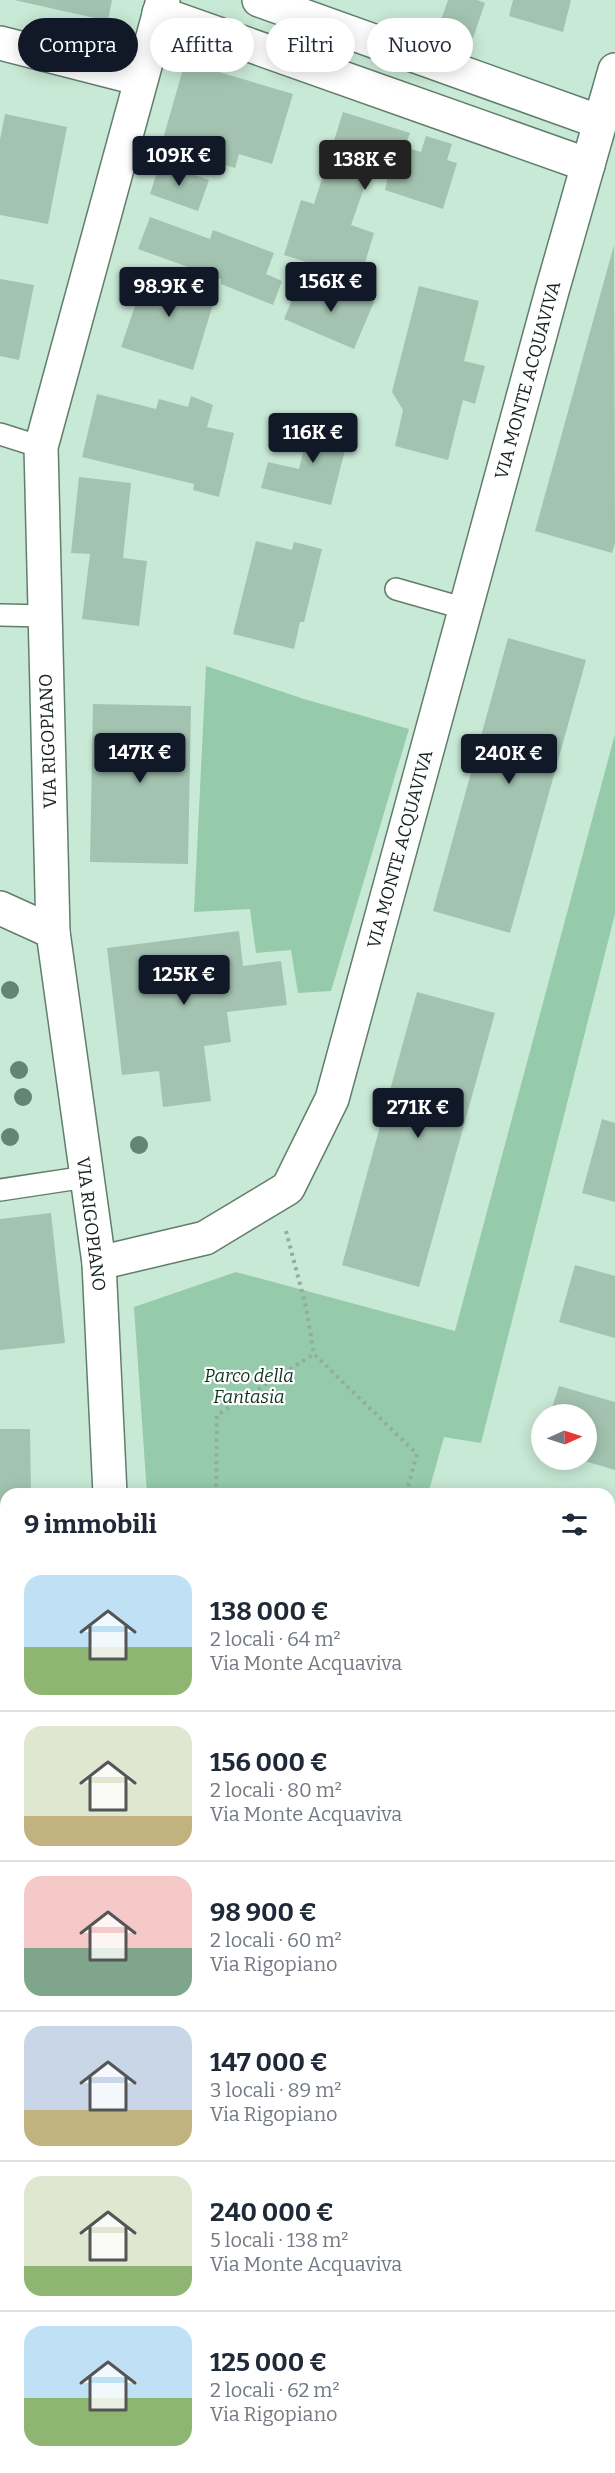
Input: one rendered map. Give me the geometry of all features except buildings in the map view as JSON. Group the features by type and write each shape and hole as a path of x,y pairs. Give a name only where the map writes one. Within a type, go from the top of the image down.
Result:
{"street":[{"path":"259,0 600,122"},
{"path":"161,6 588,165"},
{"name":"VIA RIGOPIANO","path":"110,1488 99,1263 53,932 41,447 161,6"},
{"path":"0,44 141,79"},
{"name":"VIA MONTE ACQUAVIVA","path":"99,1263 205,1238 288,1188 332,1099 615,70"},
{"path":"0,908 53,932"}],"lane":[{"path":"0,434 41,447"},
{"path":"396,589 466,609"},
{"path":"0,615 45,616"},
{"path":"0,1190 86,1178"}],"path":[{"path":"277,1195 306,1307 314,1354 417,1454 408,1488"},
{"path":"216,1488 217,1415 314,1354"}],"green space":[{"path":"206,666 304,699 409,729 331,991 298,993 291,950 256,953 250,909 194,912"},
{"name":"Parco della Fantasia","path":"615,734 615,914 481,1443 444,1437 430,1488 147,1488 134,1307 236,1272 455,1331"}]}
